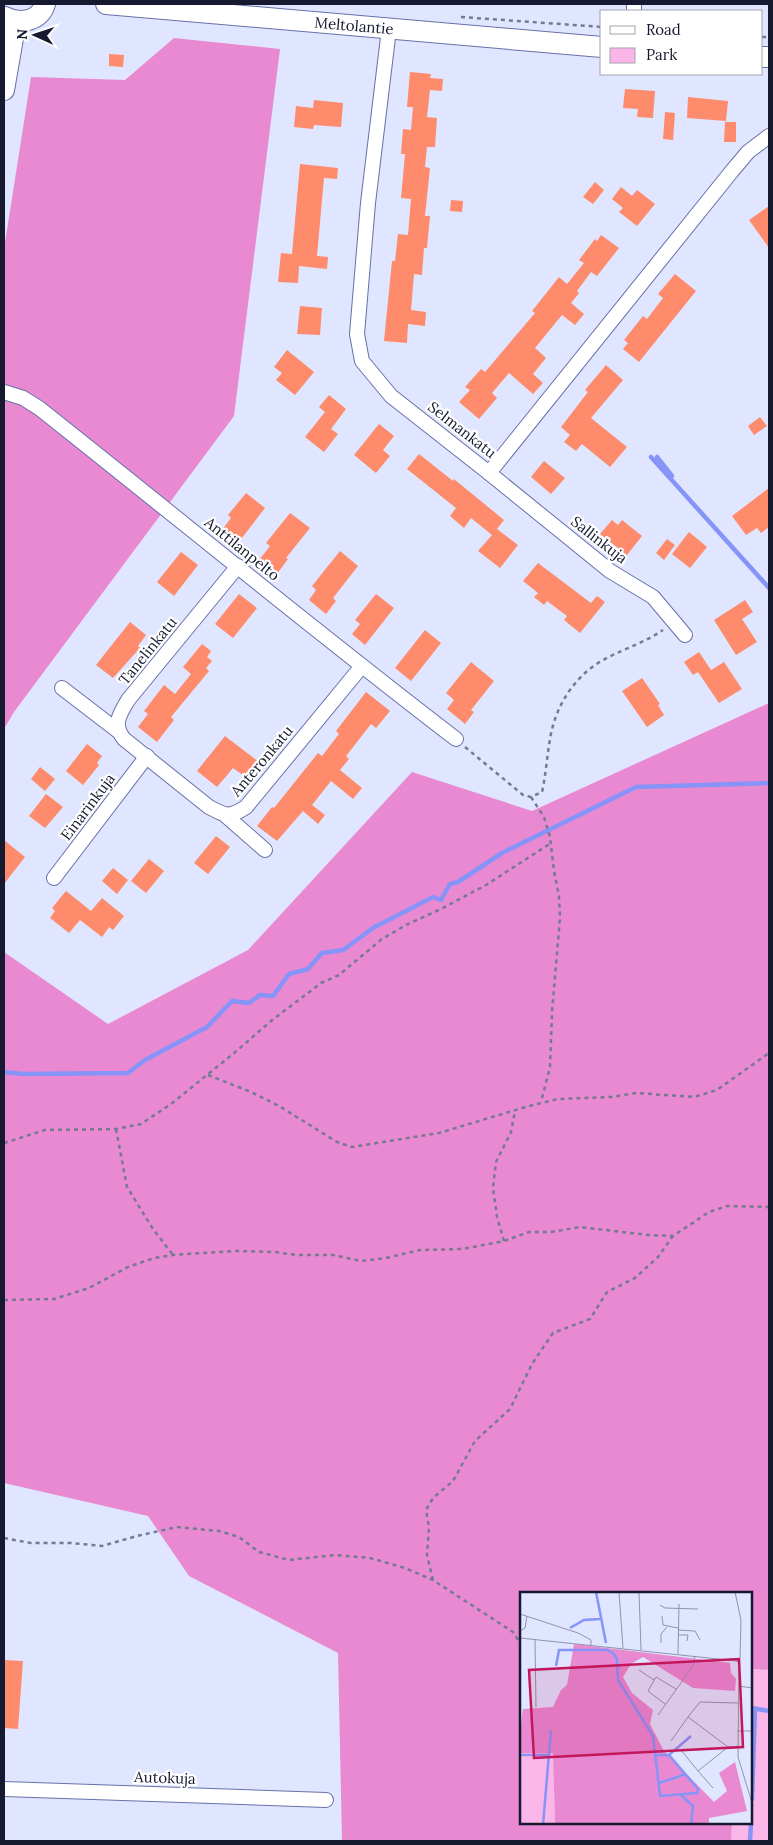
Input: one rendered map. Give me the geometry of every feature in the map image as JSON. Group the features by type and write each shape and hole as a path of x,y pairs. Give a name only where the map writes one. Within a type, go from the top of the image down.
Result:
{"street":[{"path":"4,90 10,18 27,21 36,16 46,4"},
{"name":"Meltolantie","path":"106,4 241,10 389,30 600,47"},
{"name":"Selmankatu","path":"389,30 368,203 357,334 362,361 391,396 489,473 742,158 769,136"},
{"name":"Anttilanpelto","path":"4,392 23,398 39,408 456,739"},
{"name":"Sallinkuja","path":"489,473 610,571 653,597 686,635"},
{"name":"Tanelinkatu","path":"118,731 118,716 128,700 238,566"},
{"name":"Anteronkatu","path":"147,756 209,807 225,815 236,813 246,807 362,666"},
{"path":"62,688 147,756"},
{"name":"Einarinkuja","path":"54,878 147,756"},
{"path":"225,815 265,850"},
{"name":"Autokuja","path":"4,1789 326,1800"}],"path":[{"path":"456,739 523,795 531,797 542,792 550,737 555,716 563,699 574,685 598,663 652,638 674,622"},
{"path":"531,797 544,818 551,843 559,896 560,918 552,1012 550,1067 541,1102"},
{"path":"4,1143 46,1130 116,1129 140,1124 171,1104 271,1021 320,983 339,975 382,939 486,885 551,843"},
{"path":"208,1075 251,1092 279,1106 337,1142 352,1147 439,1133 541,1102 575,1097 611,1097 636,1093 694,1097 717,1090 769,1053"},
{"path":"504,1241 497,1217 492,1188 496,1162 511,1132 515,1111"},
{"path":"116,1129 128,1187 153,1229 173,1255"},
{"path":"433,1580 427,1555 429,1527 426,1510 434,1498 452,1481 475,1441 510,1409 532,1364 553,1333 590,1319 607,1292 635,1278 658,1257 673,1236 709,1212 728,1206 769,1207"},
{"path":"4,1300 54,1299 89,1288 128,1267 154,1258 173,1255 246,1251 296,1255 333,1255 361,1261 386,1258 420,1250 462,1250 504,1241 529,1232 551,1232 580,1227 673,1236"},
{"path":"4,1538 31,1543 71,1543 102,1546 177,1527 219,1531 239,1537 259,1552 289,1560 334,1555 370,1558 405,1568 433,1580 512,1632 520,1643"}],"green space":[{"path":"753,1669 769,1670 769,1841 731,1841 732,1825 753,1825"}],"shaded area":[{"path":"174,38 280,49 234,416 14,712 4,729 4,249 31,77 125,80"},
{"path":"769,703 769,1670 753,1669 753,1592 520,1592 520,1825 732,1825 731,1841 342,1841 338,1653 189,1576 148,1516 4,1483 4,952 108,1024 248,950 412,772 532,811"}],"building":[{"path":"109,54 124,55 123,67 109,66"},
{"path":"410,72 431,74 430,78 443,79 442,91 430,90 427,117 437,118 435,147 427,147 425,167 430,168 425,216 430,216 427,248 424,248 422,275 414,274 411,310 426,312 425,326 408,324 407,343 384,341 392,261 395,261 398,234 408,235 411,199 401,198 405,154 401,154 403,129 411,130 413,107 407,107"},
{"path":"625,89 655,91 653,118 637,117 638,109 623,108"},
{"path":"688,97 728,101 726,121 687,118"},
{"path":"314,100 343,103 341,127 314,125 313,129 294,127 296,106 313,108"},
{"path":"665,112 675,113 673,140 663,139"},
{"path":"725,122 736,122 736,142 724,142"},
{"path":"300,164 338,168 337,179 324,178 317,256 328,257 327,269 299,266 298,283 278,282 281,253 292,254"},
{"path":"595,182 604,190 593,204 583,197"},
{"path":"621,187 632,196 637,190 655,204 637,226 619,212 623,208 612,199"},
{"path":"451,200 463,201 462,212 450,211"},
{"path":"769,206 769,248 749,220"},
{"path":"601,235 619,248 597,276 591,272 577,291 579,293 571,303 584,314 575,325 562,315 535,348 546,358 533,374 543,383 533,394 509,373 492,393 497,398 479,419 459,402 470,390 465,387 481,369 485,372 535,313 532,311 559,277 567,284 584,263 579,260 595,239 597,241"},
{"path":"675,274 696,291 639,362 623,349 628,343 624,340 643,316 647,319 663,298 658,294"},
{"path":"300,306 322,308 320,335 297,334"},
{"path":"287,350 314,372 295,395 276,380 282,373 274,367"},
{"path":"606,365 623,380 591,418 627,447 610,467 582,444 576,451 564,442 570,435 561,427 588,392 585,390"},
{"path":"329,395 346,409 331,429 338,434 324,452 305,437 325,412 319,407"},
{"path":"760,417 767,426 754,435 748,426"},
{"path":"379,424 394,436 383,450 390,456 376,473 354,455"},
{"path":"419,454 453,481 454,479 504,520 497,529 518,545 500,568 478,551 492,535 471,518 464,528 450,516 456,508 407,469"},
{"path":"544,461 565,478 551,494 531,477"},
{"path":"769,488 769,527 761,533 757,528 746,535 732,516"},
{"path":"246,493 265,508 238,543 222,530 231,518 228,515"},
{"path":"290,513 310,528 286,558 288,559 277,574 259,560 270,546 266,543"},
{"path":"612,520 618,525 622,520 642,536 627,555 600,534"},
{"path":"689,532 707,547 690,568 672,554"},
{"path":"667,539 675,545 664,560 656,553"},
{"path":"340,551 358,566 333,598 336,601 326,614 309,600 316,590 312,586"},
{"path":"181,552 198,565 174,596 157,582"},
{"path":"538,563 591,603 597,596 605,602 580,633 564,620 567,616 547,601 544,605 534,597 538,593 523,581"},
{"path":"239,594 257,608 233,638 215,624"},
{"path":"376,594 394,608 365,645 352,634 360,624 355,620"},
{"path":"745,600 753,612 742,619 757,642 736,655 714,620"},
{"path":"130,622 146,635 138,646 140,648 113,678 96,665"},
{"path":"425,630 441,643 411,681 395,668"},
{"path":"202,644 211,651 207,657 212,661 206,668 209,671 171,717 174,720 157,742 138,727 148,714 144,711 164,685 175,694 191,674 183,667"},
{"path":"699,652 711,670 724,662 742,689 719,703 698,672 693,675 684,662"},
{"path":"471,662 494,681 471,710 474,712 465,724 447,709 454,700 446,693"},
{"path":"642,678 660,704 658,705 664,715 647,727 622,691"},
{"path":"366,692 390,711 376,728 371,724 346,756 349,759 340,770 362,788 353,799 331,781 312,805 325,815 318,824 303,811 277,841 257,826 272,807 274,808 318,753 322,756 339,734 336,731"},
{"path":"225,736 263,765 251,781 233,768 217,787 197,771"},
{"path":"87,744 102,756 97,763 99,765 83,785 66,771"},
{"path":"40,767 55,779 45,791 31,779"},
{"path":"46,794 63,807 45,828 29,816"},
{"path":"216,836 230,847 208,874 194,863"},
{"path":"4,840 25,857 4,884"},
{"path":"149,859 164,871 146,893 131,881"},
{"path":"113,868 128,880 117,894 102,881"},
{"path":"66,891 91,911 102,898 124,916 113,930 109,927 102,937 80,920 69,933 50,918 55,911 52,908"},
{"path":"4,1660 23,1661 18,1729 4,1728"}],"waterway":[{"path":"651,457 769,588"},
{"path":"657,457 672,476"},
{"path":"4,1072 23,1074 128,1073 145,1060 207,1027 232,1001 249,1003 260,995 273,996 289,974 308,969 322,953 343,950 373,928 433,897 441,900 450,884 458,882 502,853 636,787 769,783"},
{"path":"753,1708 769,1711"},
{"path":"753,1769 755,1709"},
{"path":"750,1841 751,1825"}]}
